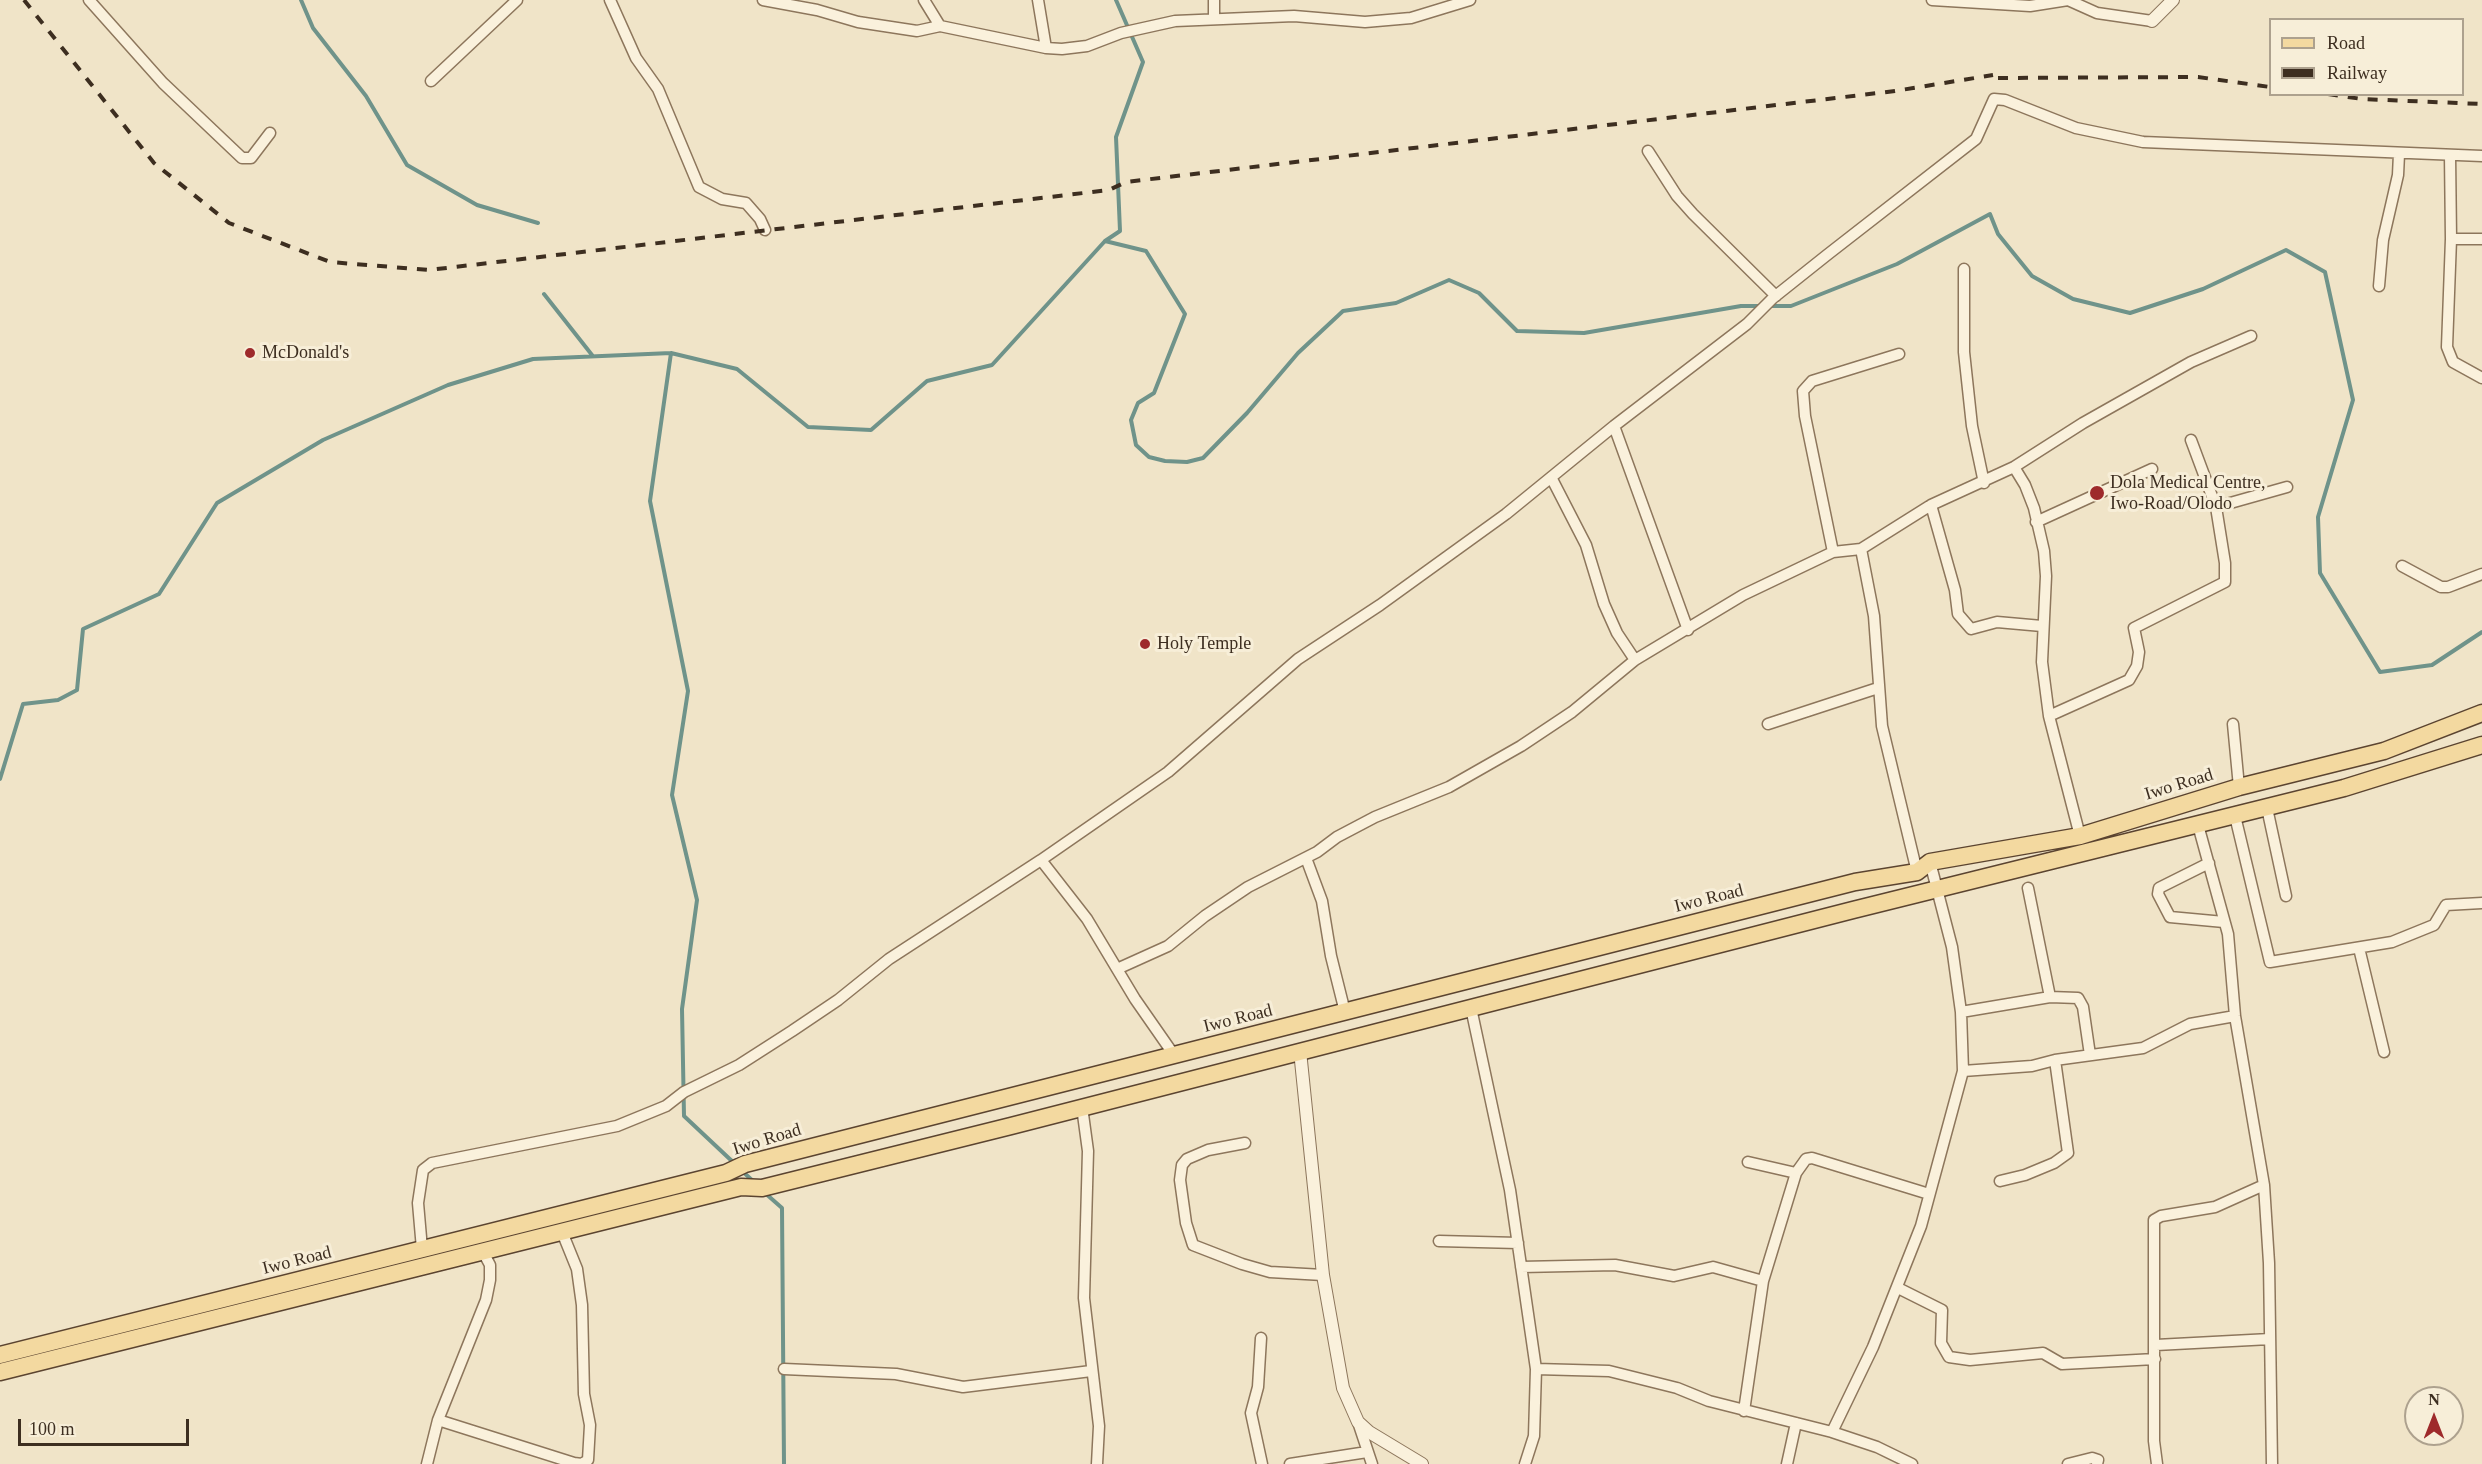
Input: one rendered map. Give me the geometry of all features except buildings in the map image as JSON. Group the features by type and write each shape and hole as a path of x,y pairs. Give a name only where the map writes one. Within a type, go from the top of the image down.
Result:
{"main road":[{"name":"Iwo Road","path":"0,1372 422,1249 726,1173 745,1164 1855,882 2080,836 2240,787 2384,750 2482,713"},
{"name":"Iwo Road","path":"0,1355 483,1252 741,1187 762,1188 1937,889 2267,808 2367,781 2482,745"}],"street":[{"path":"88,0 163,83 243,158 251,158 270,133"},
{"path":"431,81 517,0"},
{"path":"610,0 636,58 658,89 699,187 722,199 746,203 760,219 765,230"},
{"path":"764,0 817,10 858,22 917,31 940,26 1046,48 1080,47 1135,29 1175,21 1294,16 1365,22 1411,18 1470,0"},
{"path":"924,0 940,26"},
{"path":"1038,0 1046,48"},
{"path":"1214,0 1214,18"},
{"path":"1932,0 2029,3 2068,0 2097,13 2152,21 2173,0"},
{"path":"422,1249 418,1203 423,1170 432,1163 617,1126 666,1106 684,1092 739,1065 838,1000 889,959 1041,860 1168,772 1298,659 1380,605 1552,479 1614,426 1747,324 1774,297 1977,139 1994,99 2005,100 2076,128 2143,142 2482,156"},
{"path":"1648,151 1687,208 1774,297"},
{"path":"2379,286 2383,240 2398,175 2399,154"},
{"path":"2450,155 2451,239 2448,355 2453,362 2482,378"},
{"path":"2451,239 2482,239"},
{"path":"1964,269 1964,352 1972,426 1984,483"},
{"path":"1117,969 1168,946 1205,916 1248,887 1306,858 1336,837 1375,817 1449,787 1521,746 1572,711 1635,660 1743,595 1833,552 1861,549 1931,505 1984,483 2014,467 2083,423 2191,362 2251,336"},
{"path":"1833,552 1805,416 1803,391 1812,381 1899,354"},
{"path":"1614,426 1688,630"},
{"path":"2049,716 2129,680 2138,659 2134,628 2224,582 2225,563 2216,507 2192,440"},
{"path":"2014,467 2025,485 2044,550 2046,567 2042,662 2049,716 2080,836"},
{"path":"2036,522 2152,469"},
{"path":"1552,479 1586,545 1604,604 1617,633 1635,660"},
{"path":"2216,507 2287,487"},
{"path":"1931,505 1956,590 1958,614 1971,629 1997,622 2042,626"},
{"path":"1832,1432 1898,1288 1921,1226 1959,1096 1963,1071 1961,1012 1952,947 1937,889 1924,867 1882,726 1874,616 1861,549"},
{"path":"2402,566 2441,587 2448,587 2482,574"},
{"path":"1768,724 1878,688"},
{"path":"2233,724 2240,787"},
{"path":"2267,808 2286,896"},
{"path":"2235,816 2270,962 2392,942 2420,933 2434,925 2445,905 2482,903"},
{"path":"2198,825 2224,922 2235,1016 2264,1185 2272,1464"},
{"path":"1306,858 1322,901 1331,956 1345,1012"},
{"path":"1041,860 1087,920 1135,999 1174,1055"},
{"path":"2209,863 2158,888 2158,894 2169,917 2224,922"},
{"path":"2028,888 2050,997"},
{"path":"2359,948 2384,1052"},
{"path":"1961,1012 2050,997 2073,997 2080,1001 2090,1055"},
{"path":"1471,1008 1510,1191 1536,1370 1534,1436 1525,1464"},
{"path":"1963,1071 2032,1066 2055,1060 2143,1048 2190,1024 2235,1016"},
{"path":"1300,1051 1323,1275 1339,1375 1372,1464"},
{"path":"2000,1181 2025,1175 2054,1163 2068,1153 2069,1146 2055,1060"},
{"path":"1082,1107 1088,1150 1084,1298 1099,1426 1097,1464"},
{"path":"1245,1143 1208,1150 1187,1159 1182,1165 1180,1180 1186,1222 1193,1245 1270,1272 1323,1275"},
{"path":"1744,1411 1763,1281 1796,1173 1806,1159 1812,1158 1929,1194"},
{"path":"1748,1161 1796,1173"},
{"path":"2157,1464 2154,1441 2156,1345 2154,1220 2161,1216 2215,1207 2264,1185"},
{"path":"438,1420 578,1464 588,1460 590,1425 584,1394 582,1305 577,1269 562,1232"},
{"path":"1439,1241 1518,1243"},
{"path":"427,1464 438,1420 486,1300 490,1265 483,1252"},
{"path":"1521,1267 1615,1266 1682,1276 1700,1268 1713,1267 1763,1281"},
{"path":"1898,1288 1941,1310 1941,1343 1948,1357 1970,1360 2043,1353 2062,1364 2155,1359"},
{"path":"1261,1338 1258,1387 1251,1413 1262,1464"},
{"path":"2156,1345 2270,1339"},
{"path":"784,1370 896,1374 963,1386 1091,1371"},
{"path":"1536,1370 1609,1371 1677,1388 1709,1401 1744,1411 1832,1432 1877,1447 1912,1464"},
{"path":"1358,1422 1369,1432 1422,1464"},
{"path":"1787,1464 1796,1423"},
{"path":"1290,1464 1367,1452"},
{"path":"2068,1464 2092,1458 2098,1460 2097,1464"}],"waterway":[{"path":"301,0 313,28 366,96 407,165 477,205 538,223"},
{"path":"1105,241 1120,231 1116,137 1143,62 1116,0"},
{"path":"1769,306 1791,306 1897,264 1990,214 1998,234 2032,276 2073,299 2130,313 2203,289 2286,250 2325,272 2353,400 2318,517 2320,573 2380,672 2432,665 2482,632"},
{"path":"0,779 23,704 58,700 77,690 83,629 159,594 217,503 323,440 448,385 533,359 671,353 737,369 808,427 871,430 927,381 992,365 1105,241 1146,251 1185,314 1154,393 1138,403 1131,420 1136,445 1149,457 1165,461 1187,462 1203,458 1247,413 1298,353 1343,311 1396,303 1449,280 1479,293 1517,331 1584,333 1741,306 1762,306"},
{"path":"544,294 592,355"},
{"path":"671,353 650,501 688,691 672,795 697,900 682,1009 684,1116 734,1163"},
{"path":"741,1170 753,1181"},
{"path":"765,1193 782,1208 784,1464"}],"railway":[{"path":"24,0 154,163 229,223 330,262 429,270 1109,190 1126,182 1895,91 1993,75"},
{"path":"1998,78 2198,77 2269,87"},
{"path":"2342,96 2362,99 2482,104"}],"place":[{"name":"McDonald's","path":"250,353"},
{"name":"Dola Medical Centre, Iwo-Road/Olodo","path":"2097,493"},
{"name":"Holy Temple","path":"1145,644"}]}
